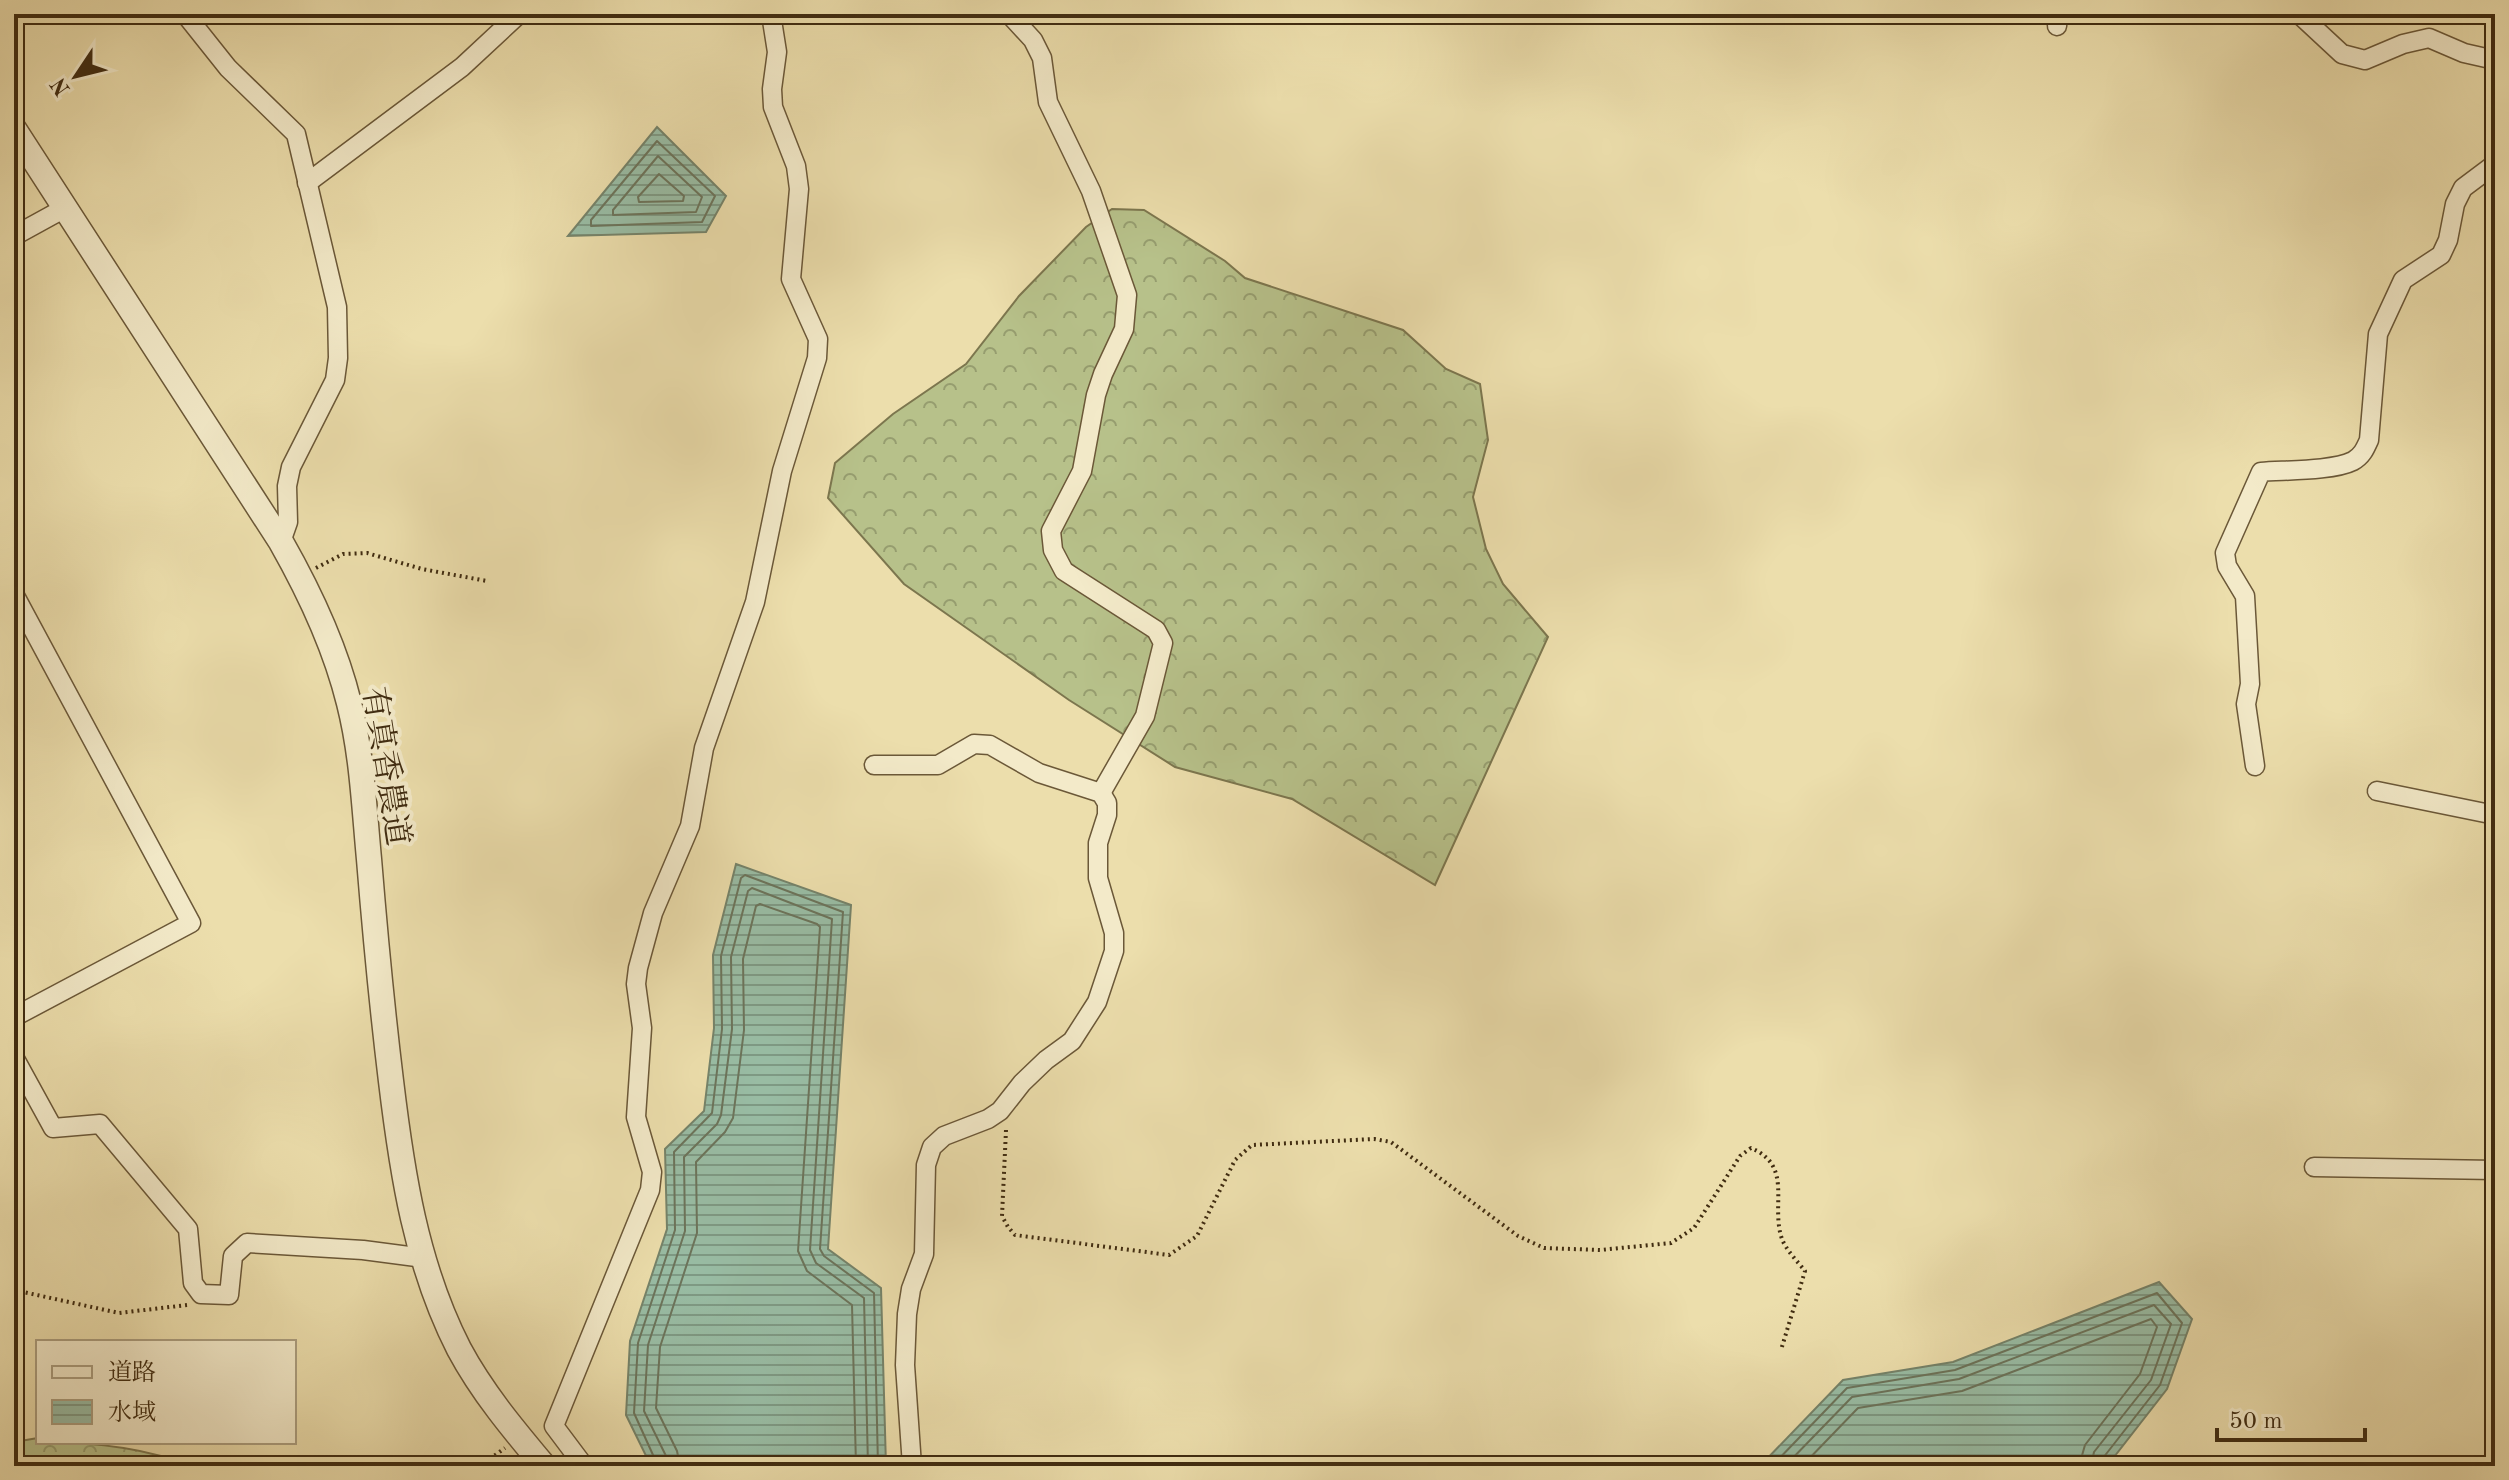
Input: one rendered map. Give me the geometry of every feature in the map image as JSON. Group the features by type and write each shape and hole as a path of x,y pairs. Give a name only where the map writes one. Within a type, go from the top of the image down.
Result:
{"street":[{"path":"185,14 228,68 296,134 337,307 335,380 291,467 287,486 288,522 281,542"},
{"path":"307,183 462,67 519,14"},
{"path":"520,1438 554,1426 650,1190 652,1172 636,1117 642,1028 636,984 638,968 653,913 690,826 704,748 755,602 782,471 817,358 818,339 791,279 799,189 796,166 773,107 777,52 771,14"},
{"path":"1009,14 1033,40 1042,58 1048,102 1091,191 1127,295 1124,329 1096,395 1082,471 1051,531 1053,550 1064,571 1156,630 1163,643 1145,716 1101,793"},
{"path":"2299,14 2342,54 2365,60 2403,44 2429,38 2464,53 2495,60"},
{"name":"有真香農道","path":"14,129 281,542 328,638 349,702 360,755 382,1009 402,1175 424,1258 459,1349 498,1411 544,1466"},
{"path":"2255,766 2246,704 2250,684 2245,596 2227,566 2225,553 2261,472 2352,462 2363,453 2369,440 2378,334 2403,280 2441,255 2448,240 2455,204 2463,188 2495,164"},
{"path":"14,236 65,208"},
{"path":"14,594 191,923 14,1017"},
{"path":"874,765 938,765 974,744 990,745 1039,773 1101,793 1107,803 1107,815 1098,843 1098,878 1114,933 1114,951 1097,1002 1072,1041 1022,1083 1000,1111 988,1119 944,1136 932,1147 926,1165 924,1254 911,1289 907,1314 905,1365 912,1466"},
{"path":"2377,791 2495,815"},
{"path":"14,1057 53,1128 100,1124 188,1229 193,1283 201,1294 229,1295 233,1256 247,1243 363,1250 424,1258"},
{"path":"2314,1167 2495,1170"},
{"path":"554,1426 584,1466"}],"path":[{"path":"300,576 343,554 367,553 422,569 487,581"},
{"path":"1000,1111 1008,1134 1002,1216 1015,1235 1169,1255 1197,1236 1235,1160 1252,1145 1374,1139 1391,1142 1518,1236 1544,1248 1600,1250 1671,1243 1684,1236 1694,1228 1740,1156 1751,1148 1766,1154 1776,1170 1782,1239 1805,1271 1781,1350"},
{"path":"14,1290 119,1313 192,1304 201,1294"},
{"path":"480,1466 520,1438"}],"green space":[{"path":"1112,209 1144,210 1225,261 1245,278 1403,330 1446,369 1480,384 1488,440 1473,497 1486,549 1503,584 1548,637 1435,885 1292,799 1175,767 1069,700 904,584 828,498 835,463 893,414 966,364 1019,296 1086,227"},
{"path":"36,1438 36,1444 95,1444 153,1454 189,1466 14,1466 14,1442"}],"water":[{"path":"657,127 726,196 706,232 568,236"},
{"path":"736,864 851,905 828,1249 881,1288 886,1466 651,1466 626,1415 630,1341 667,1229 665,1149 704,1111 714,1028 713,955"},
{"path":"2159,1282 2192,1319 2167,1389 2107,1466 1760,1466 1843,1380 1953,1362"}]}
